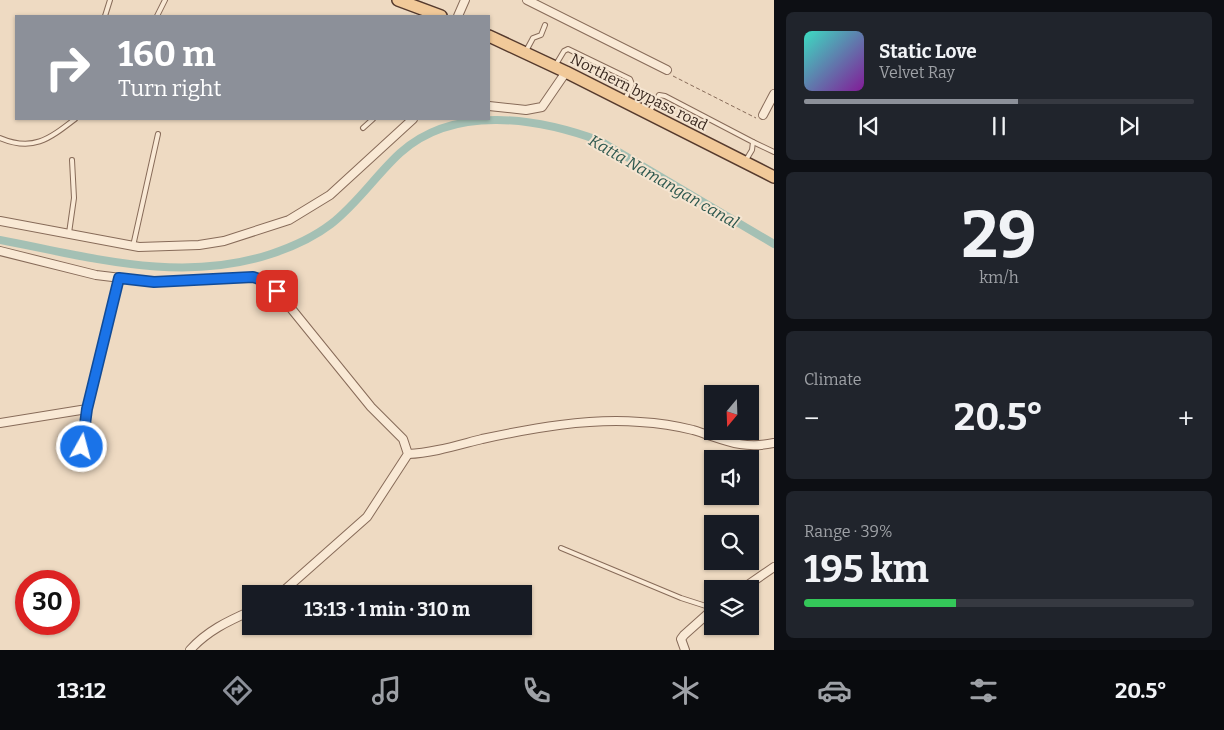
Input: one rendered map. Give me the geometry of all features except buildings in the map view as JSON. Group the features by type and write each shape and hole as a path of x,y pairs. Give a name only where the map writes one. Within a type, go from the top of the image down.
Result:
{"main road":[{"path":"398,0 435,15"},
{"name":"Northern bypass road","path":"490,36 554,66 774,177"}],"street":[{"path":"458,15 465,0"},
{"path":"527,0 668,70"},
{"path":"490,106 526,110 542,107 566,72"},
{"path":"762,114 774,94"},
{"path":"0,221 133,246 199,245 224,241 289,220 330,195 413,120"},
{"path":"0,251 96,275 154,282 253,277 262,280 277,291 371,406 402,439 408,454"},
{"path":"80,466 87,409 119,278"},
{"path":"0,423 87,409"},
{"path":"408,454 425,453 519,431 590,423 641,422 692,430 722,441 742,445 774,443"},
{"path":"290,585 367,517 408,454"},
{"path":"755,580 774,567"},
{"path":"190,650 214,628 242,615"},
{"path":"685,650 681,639 704,617"}],"lane":[{"path":"106,15 110,0"},
{"path":"158,15 165,0"},
{"path":"525,52 534,38 540,35 545,25"},
{"path":"554,66 564,51 568,49 630,79 632,84 624,101"},
{"path":"649,114 659,95 666,96 774,152"},
{"path":"0,138 12,143 31,145 58,132 74,120"},
{"path":"363,128 372,120"},
{"path":"133,246 158,134"},
{"path":"744,162 752,150 752,142"},
{"path":"69,233 74,198 72,160"},
{"path":"561,548 704,606"}],"path":[{"path":"668,70 674,76 753,118 762,114"}],"waterway":[{"name":"Katta Namangan canal","path":"0,240 136,265 203,267 237,263 287,248 324,229 349,208 400,153 422,137 445,127 497,120 550,126 600,141 774,244"}],"route":[{"path":"82,447 87,409 119,278 154,282 253,277 262,280 277,291"}]}
